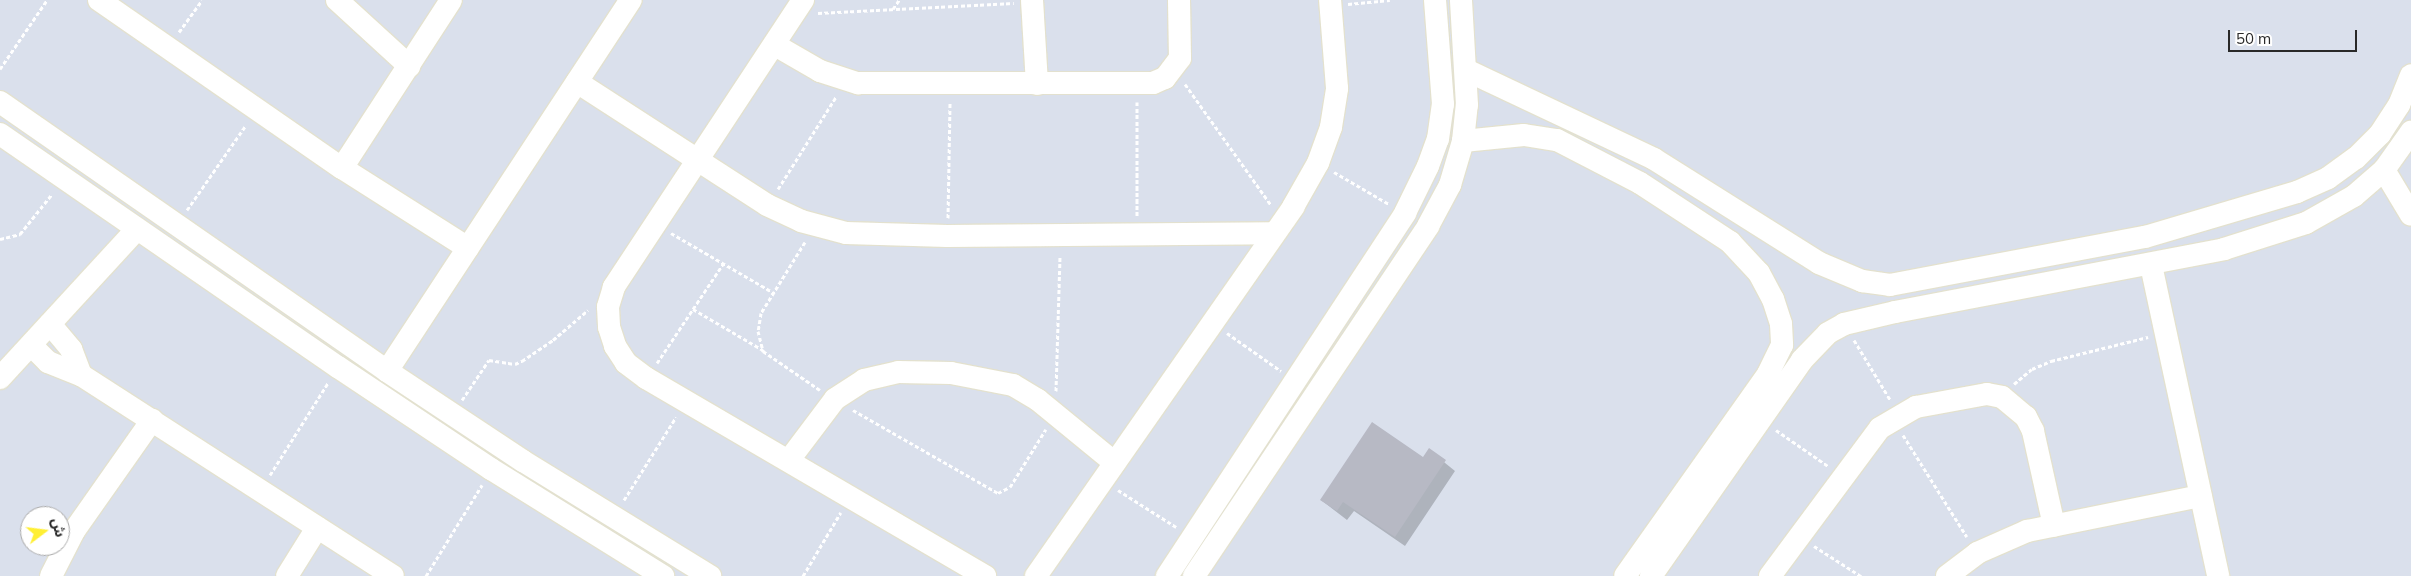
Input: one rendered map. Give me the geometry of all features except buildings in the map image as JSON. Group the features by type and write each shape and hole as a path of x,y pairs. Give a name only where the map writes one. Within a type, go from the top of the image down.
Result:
{"street":[{"path":"99,0 342,168 468,248"},
{"path":"337,0 409,66"},
{"path":"342,168 451,0"},
{"path":"387,371 631,0"},
{"path":"775,45 845,81 950,84 1137,84 1165,78 1174,69 1181,45 1179,0"},
{"path":"1167,576 1405,213 1438,139 1443,104 1435,0"},
{"path":"1194,576 1428,226 1450,185 1463,141 1467,106 1461,0"},
{"path":"1032,1 1037,84"},
{"path":"1036,576 1278,227 1318,163 1331,127 1337,88 1330,3"},
{"path":"799,7 614,287 608,307 609,327 615,346 626,363 646,378 985,576"},
{"path":"1466,70 1654,158 1819,263 1862,281 1890,285 2145,237 2297,192 2328,178 2356,158 2380,134 2399,105 2411,75"},
{"path":"577,82 697,162 767,205 815,226 870,235 947,236 1137,234 1278,227"},
{"path":"0,102 265,289 387,371 613,518 710,576"},
{"path":"1625,576 1786,364 1844,324 1895,312 2150,265 2224,249 2306,223 2354,196 2384,170 2411,132"},
{"path":"0,134 136,230 338,367 491,469 658,573 666,550"},
{"path":"1463,141 1524,135 1557,140 1640,183 1730,242 1759,273 1773,299 1781,324 1782,345 1786,364 1760,419 1650,576"},
{"path":"2384,170 2411,215"},
{"path":"1730,242 1745,216"},
{"path":"0,378 136,230"},
{"path":"2150,265 2218,576"},
{"path":"1890,285 1895,312"},
{"path":"252,309 265,289"},
{"path":"50,324 71,349 81,374"},
{"path":"30,345 58,368 81,374 260,492 393,576"},
{"path":"789,460 835,399 864,380 898,372 952,373 1013,385 1038,400 1109,471"},
{"path":"1770,576 1869,440 1896,417 1916,407 1986,394 2002,397 2026,417 2033,432 2054,526"},
{"path":"51,576 74,531 152,420"},
{"path":"1947,576 1977,553 2018,534 2201,496"},
{"path":"287,576 317,528"}],"path":[{"path":"0,69 47,0"},
{"path":"168,48 202,0"},
{"path":"893,9 899,0"},
{"path":"1330,3 1390,0"},
{"path":"799,7 893,9 1032,1"},
{"path":"1174,69 1278,227"},
{"path":"767,205 845,81"},
{"path":"947,236 950,84"},
{"path":"1137,84 1137,234"},
{"path":"187,210 257,109"},
{"path":"1318,163 1405,213"},
{"path":"0,239 16,236 23,230 63,179"},
{"path":"656,224 774,293"},
{"path":"764,351 758,322 815,226"},
{"path":"646,378 723,264"},
{"path":"453,415 489,360 514,364 522,361 553,340 614,287"},
{"path":"693,308 764,351 835,399"},
{"path":"1212,322 1295,381"},
{"path":"1844,324 1896,417 1977,553"},
{"path":"2002,397 2032,369 2051,361 2165,333"},
{"path":"260,492 338,367"},
{"path":"613,518 685,401"},
{"path":"1760,419 1843,476"},
{"path":"426,576 491,469"},
{"path":"1109,471 1193,538"},
{"path":"802,576 851,497"},
{"path":"1799,536 1861,576"}]}
